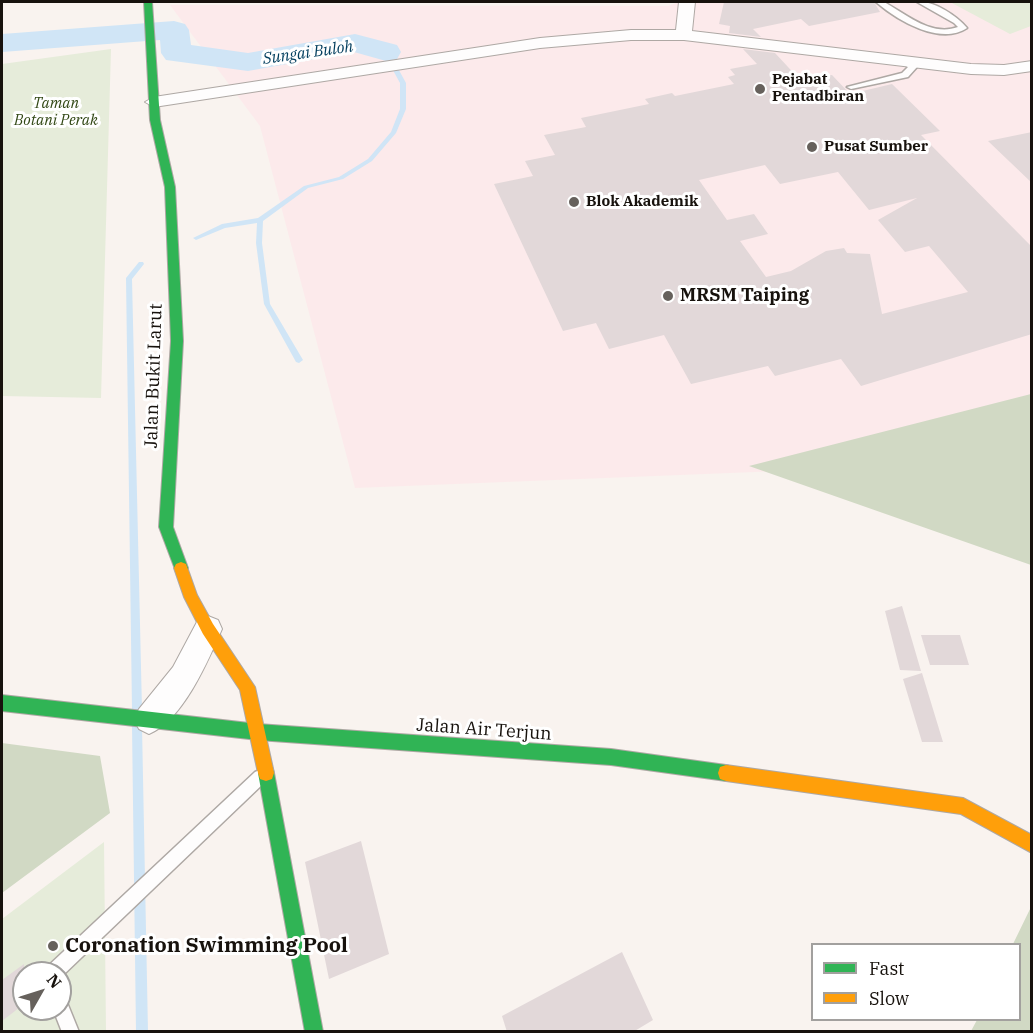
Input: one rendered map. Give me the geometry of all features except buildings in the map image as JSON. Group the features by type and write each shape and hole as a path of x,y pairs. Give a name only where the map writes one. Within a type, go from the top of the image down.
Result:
{"street":[{"name":"Jalan Bukit Larut","path":"149,2 153,102 160,153 170,187 177,341 166,526 191,597 208,629 247,687 258,732 314,1032"},
{"path":"684,35 687,2"},
{"path":"153,102 540,43 631,35 684,35 971,69 1004,70 1032,66"},
{"path":"149,719 173,695 208,629"},
{"name":"Jalan Air Terjun","path":"2,703 258,732 611,757 963,806 1032,845"}],"lane":[{"path":"880,2 938,33 951,34 963,28 957,21 921,2"},
{"path":"851,87 904,75 913,68 906,62"},
{"path":"66,961 265,772"}],"shaded area":[{"name":"MRSM Taiping","path":"679,2 1031,2 1031,505 930,465 355,488 260,126 170,5 668,6"}],"green space":[{"path":"950,2 1031,2 1031,26 1010,34"},
{"name":"Taman Botani Perak","path":"111,49 101,398 2,396 2,64"},
{"path":"1031,394 1031,565 749,466"},
{"path":"2,743 100,756 110,813 2,893"},
{"name":"Coronation Swimming Pool","path":"104,842 106,1031 2,1032 2,919"},
{"path":"1031,907 1031,1031 971,1031 976,1021 1021,1021 1021,943 1013,943"}],"waterway":[{"name":"Sungai Buloh","path":"2,43 174,30 177,53 248,62 355,43 386,52"},
{"name":"Sungai Buloh","path":"260,220 306,187 341,178 370,160 394,132 403,109 403,83 386,52"},
{"path":"196,238 224,226 260,220"},
{"path":"260,220 259,243 267,304 299,360"},
{"path":"137,710 129,278 141,264"},
{"path":"137,726 142,1032"}],"traffic: fast":[{"path":"148,2 155,120 170,187 177,341 166,527 181,568"},
{"path":"2,703 258,732 611,757 726,773"},
{"path":"266,773 314,1032"}],"traffic: slow":[{"path":"181,568 191,597 208,629 247,687 266,773"},
{"path":"726,773 963,806 1032,845"}],"place":[{"name":"Pejabat Pentadbiran","path":"760,89"},
{"name":"Pusat Sumber","path":"812,147"},
{"name":"Blok Akademik","path":"574,202"},
{"name":"MRSM Taiping","path":"668,296"},
{"name":"Coronation Swimming Pool","path":"53,946"}]}
